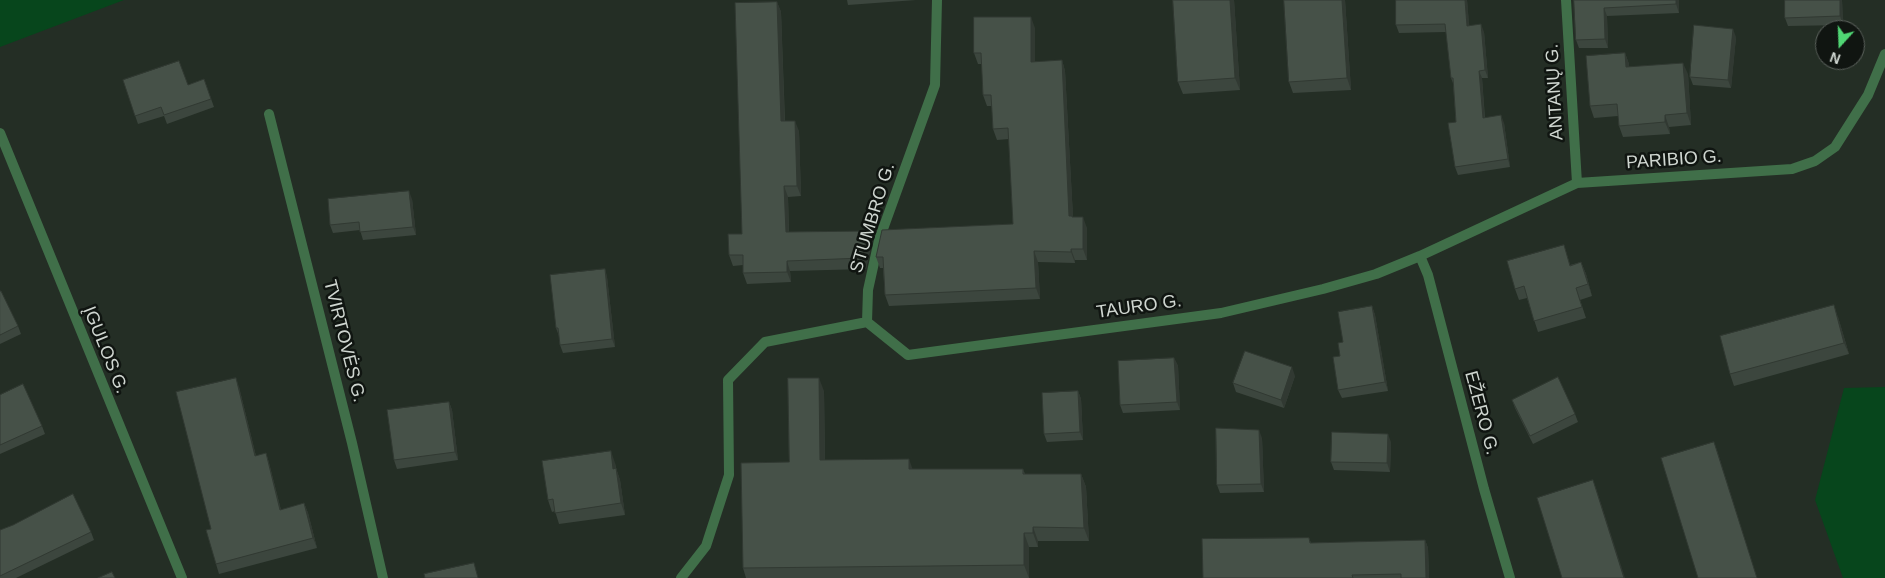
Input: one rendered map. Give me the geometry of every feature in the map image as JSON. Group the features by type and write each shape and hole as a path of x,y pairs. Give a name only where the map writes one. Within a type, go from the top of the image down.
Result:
{"street":[{"name":"STUMBRO G.","path":"867,322 868,290 879,240 934,85 937,0"},
{"name":"ANTANŲ G.","path":"1566,0 1577,183"},
{"name":"PARIBIO G.","path":"1420,256 1577,183 1792,169 1815,161 1836,147 1868,95 1885,54"},
{"name":"TVIRTOVĖS G.","path":"269,114 352,443 383,578"},
{"name":"ĮGULOS G.","path":"0,133 182,578"},
{"name":"TAURO G.","path":"867,322 908,355 1221,313 1367,277 1420,256"},
{"name":"EŽERO G.","path":"1420,256 1428,275 1484,489 1510,578"},
{"path":"681,578 706,546 729,475 728,380 765,342 867,322"}],"green space":[{"path":"0,0 124,0 0,47"},
{"path":"1885,387 1885,578 1843,578 1815,500 1844,388"}],"building":[{"path":"1173,0 1230,0 1235,78 1178,82"},
{"path":"1284,0 1342,0 1347,78 1289,82"},
{"path":"1396,0 1465,0 1467,26 1481,24 1485,70 1479,71 1483,118 1501,115 1508,159 1455,167 1448,123 1456,122 1453,78 1451,78 1445,24 1396,25"},
{"path":"1574,0 1676,0 1676,4 1604,8 1605,39 1576,40"},
{"path":"1785,0 1840,0 1840,16 1785,18"},
{"path":"777,2 781,121 795,121 797,186 784,186 786,232 868,231 862,258 787,261 787,272 743,273 743,255 729,255 728,234 742,234 735,3"},
{"path":"974,17 1031,17 1031,62 1062,60 1069,216 1083,217 1083,249 1071,249 1071,252 1034,251 1036,288 885,295 883,257 876,257 882,230 1013,224 1008,128 993,129 991,95 983,95 981,53 974,53"},
{"path":"1694,25 1733,29 1728,80 1690,77"},
{"path":"1625,53 1626,67 1683,63 1687,113 1665,115 1665,122 1619,126 1617,104 1590,106 1586,56"},
{"path":"179,61 188,85 204,79 211,99 164,115 161,107 135,116 123,80"},
{"path":"409,191 413,227 360,232 359,222 330,225 328,199"},
{"path":"1564,245 1570,266 1581,262 1588,284 1576,288 1582,307 1534,321 1524,286 1515,289 1507,261"},
{"path":"605,269 612,339 560,345 558,328 556,328 550,275"},
{"path":"0,291 18,326 0,335"},
{"path":"1834,305 1844,343 1730,374 1720,336"},
{"path":"1372,306 1385,382 1338,390 1333,357 1340,356 1338,343 1343,342 1338,312"},
{"path":"1245,351 1292,367 1281,400 1233,383"},
{"path":"1174,358 1177,402 1120,405 1118,361"},
{"path":"1558,377 1575,414 1530,436 1512,400"},
{"path":"236,378 255,456 266,453 280,510 304,503 313,538 216,564 206,530 211,529 176,392"},
{"path":"788,378 819,378 820,460 909,459 909,469 1023,469 1023,474 1081,474 1084,528 1033,527 1033,533 1024,533 1024,565 743,568 741,463 789,462"},
{"path":"23,384 42,426 0,445 0,395"},
{"path":"1078,391 1080,432 1044,434 1042,393"},
{"path":"449,402 455,452 394,460 387,410"},
{"path":"1216,428 1259,430 1261,484 1217,485"},
{"path":"1332,432 1388,434 1387,463 1331,462"},
{"path":"1714,442 1757,578 1698,578 1661,458"},
{"path":"611,451 613,469 616,468 621,503 555,513 553,499 548,500 542,461"},
{"path":"1593,480 1624,578 1562,578 1537,498"},
{"path":"73,494 91,532 0,576 0,530"},
{"path":"1309,538 1310,543 1425,540 1426,578 1401,578 1401,574 1352,575 1353,578 1203,578 1202,539"},
{"path":"474,563 478,578 425,578 424,574"},
{"path":"112,572 115,578 98,578"}]}
